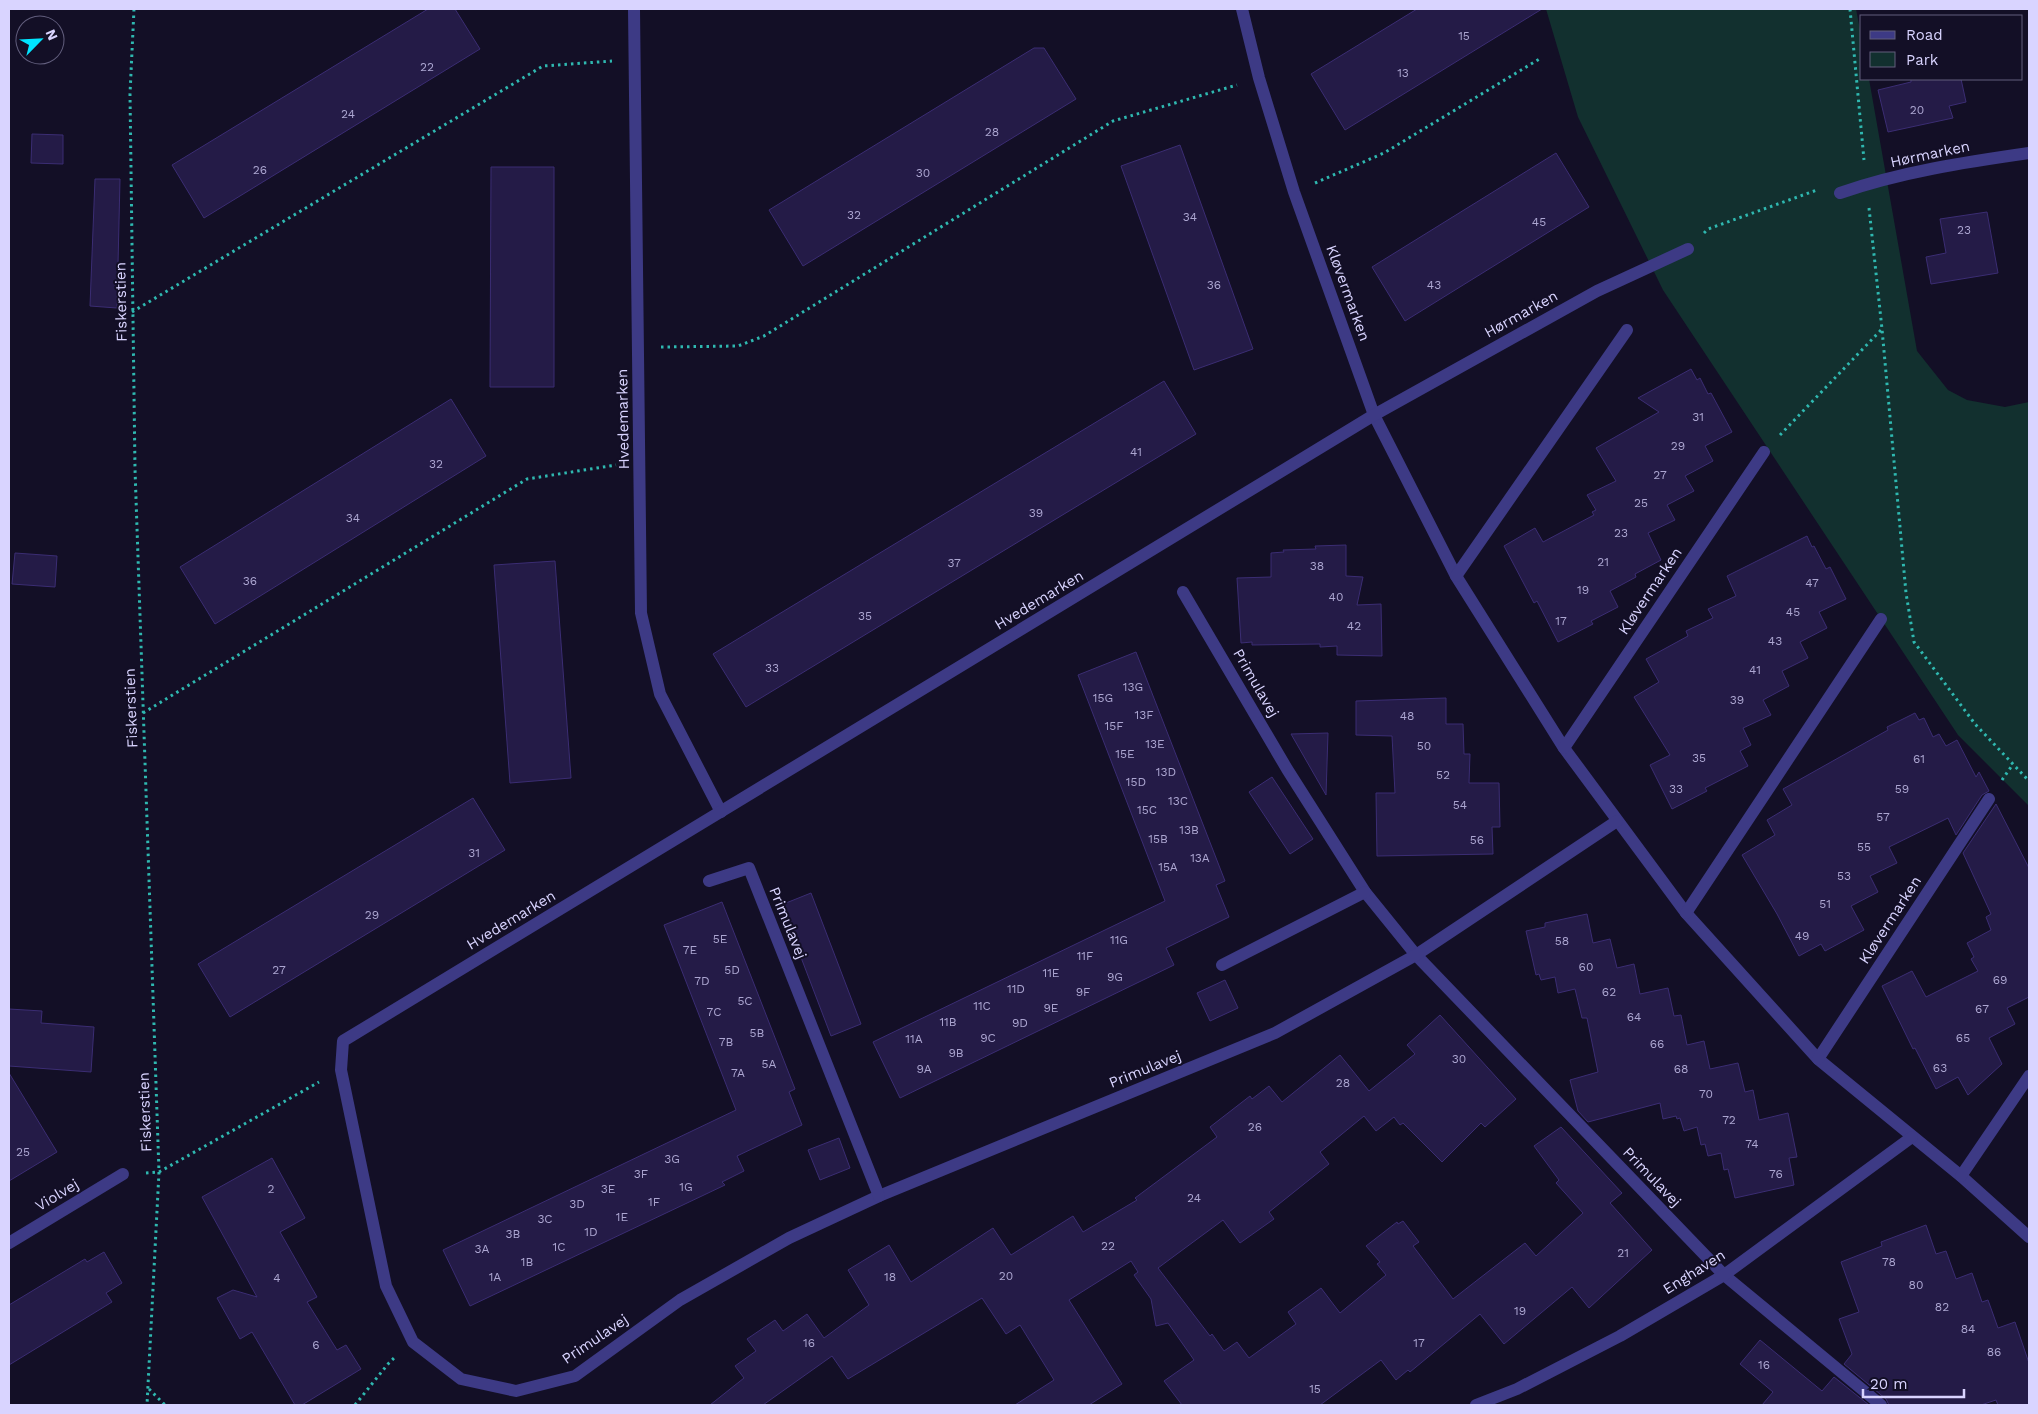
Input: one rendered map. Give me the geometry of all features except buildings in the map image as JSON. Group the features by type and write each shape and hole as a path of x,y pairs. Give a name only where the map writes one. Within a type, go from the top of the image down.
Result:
{"street":[{"name":"Hvedemarken","path":"634,9 642,613 660,694 720,812"},
{"name":"Kløvermarken","path":"1242,9 1259,78 1294,192 1374,415 1456,576 1564,748 1686,913 1818,1059 1961,1176 2029,1237"},
{"name":"Hørmarken","path":"1840,193 1866,184 1979,160 2029,153"},
{"name":"Hørmarken","path":"1374,415 1597,291 1688,249"},
{"path":"1456,576 1627,330"},
{"name":"Hvedemarken","path":"341,1070 343,1041 1374,415"},
{"name":"Kløvermarken","path":"1564,748 1764,452"},
{"name":"Primulavej","path":"1183,592 1287,769 1365,892 1416,955 1724,1274 1881,1405"},
{"path":"1686,913 1881,619"},
{"name":"Kløvermarken","path":"1818,1059 1989,799"},
{"name":"Primulavej","path":"341,1070 386,1286 413,1342 461,1379 516,1391 574,1376 680,1300 789,1238 879,1196 1275,1033 1416,955 1617,821"},
{"name":"Primulavej","path":"709,880 749,868 879,1196"},
{"path":"1222,964 1365,892"},
{"path":"1961,1176 2029,1076"},
{"name":"Enghaven","path":"1476,1405 1517,1389 1620,1336 1724,1274 1912,1137"},
{"name":"Violvej","path":"9,1243 123,1174"}],"path":[{"name":"Fiskerstien","path":"134,9 130,94 135,469 159,1172 147,1405"},
{"path":"1850,9 1906,594 1914,642 1974,724 2029,781"},
{"path":"1294,192 1384,154 1542,58"},
{"path":"132,312 543,66 635,60"},
{"path":"638,347 738,346 764,336 1113,121 1259,78"},
{"path":"1688,249 1708,229 1822,188 1840,193"},
{"path":"1764,452 1882,329"},
{"path":"143,713 527,479 639,462"},
{"path":"123,1174 159,1172 341,1070"},
{"path":"355,1405 388,1364 413,1342"},
{"path":"148,1388 165,1405"}],"green space":[{"path":"1546,9 1856,9 1860,30 1860,80 1869,80 1917,351 1948,390 1967,400 2005,407 2029,402 2029,806 1958,735 1663,290 1578,117"}]}
